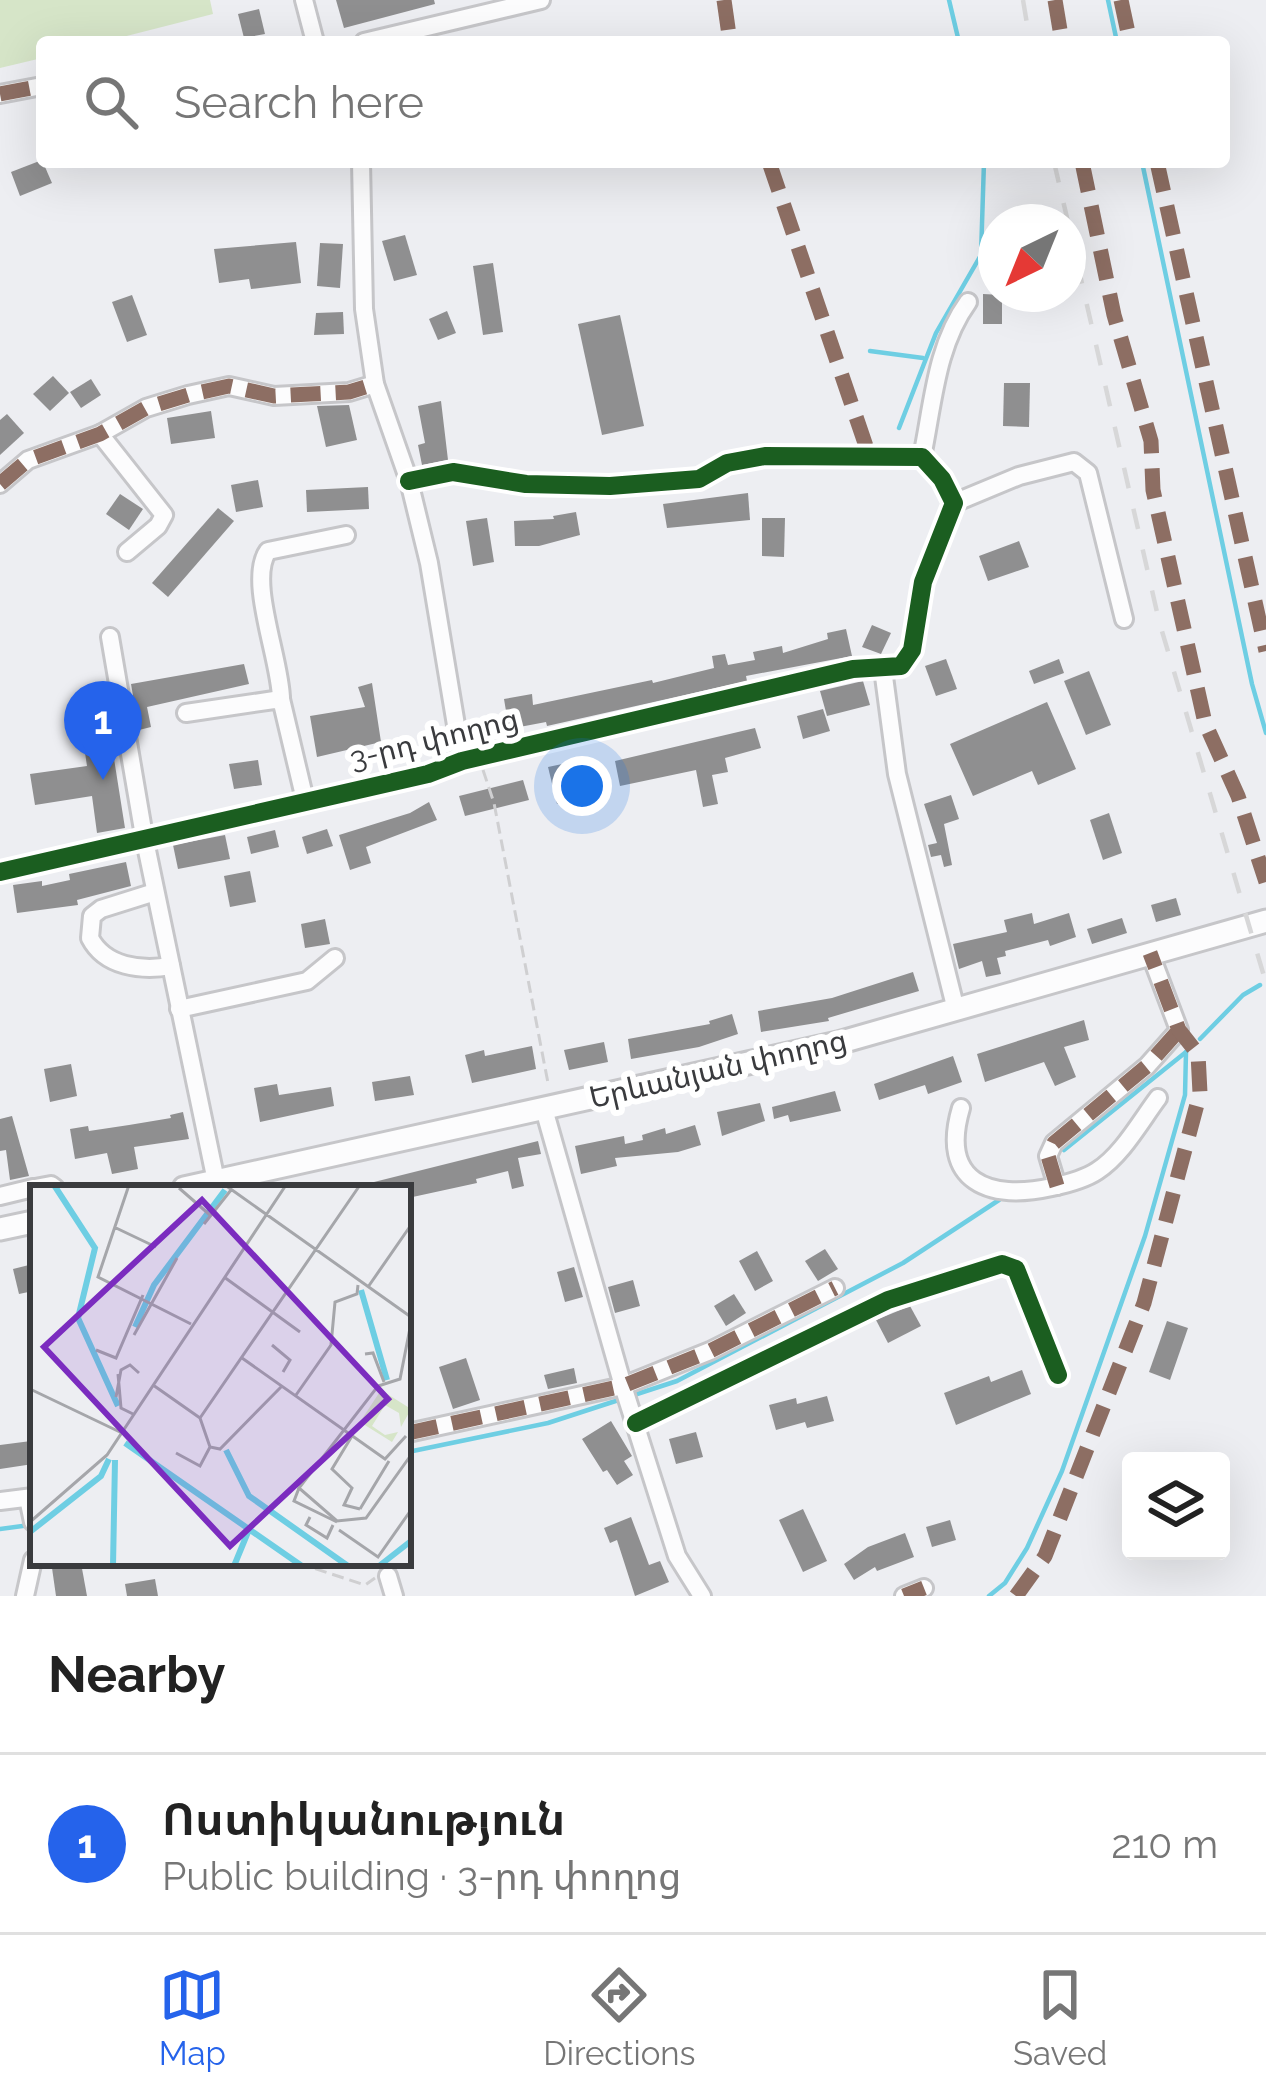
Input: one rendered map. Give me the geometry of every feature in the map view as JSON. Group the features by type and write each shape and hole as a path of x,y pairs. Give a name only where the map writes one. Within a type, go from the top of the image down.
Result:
{"main road":[{"name":"Երևանյան փողոց","path":"198,1185 838,1043 1256,924"},
{"path":"0,1229 30,1223"}],"street":[{"path":"304,0 314,36"},
{"path":"384,36 483,7 541,0"},
{"path":"0,94 36,87"},
{"path":"361,168 364,309 375,384 409,481 471,759"},
{"path":"922,457 944,347 951,325 968,302"},
{"path":"0,484 28,460 100,434 146,407 229,386 274,396 349,392 375,384"},
{"path":"100,434 164,515 127,552"},
{"path":"409,481 453,472 526,484 610,486 699,479 727,463 765,456 922,457 942,479 954,503"},
{"path":"956,1010 897,774 884,669 901,665 912,650 923,582 954,503 1018,476 1074,462 1088,473 1124,620"},
{"path":"305,800 281,699 261,560 268,551 346,536"},
{"path":"110,637 144,836 216,1181"},
{"name":"3-րդ փողոց","path":"0,872 428,774 471,759 853,669 884,669"},
{"path":"186,713 281,699"},
{"path":"155,892 101,909 92,916 90,938 106,959 130,967 171,967"},
{"path":"1058,1186 1048,1156 1054,1142 1147,1066 1179,1030 1150,952"},
{"path":"179,1009 307,981 335,958"},
{"path":"961,1108 954,1130 966,1177 982,1189 1025,1192 1095,1173 1115,1155 1158,1098"},
{"path":"544,1109 676,1556 702,1596"},
{"path":"0,1196 30,1189"},
{"path":"635,1423 888,1300 1002,1264 1016,1269 1058,1375"},
{"path":"411,1432 625,1394 835,1288"},
{"path":"0,1501 30,1508"},
{"path":"26,1596 32,1566"},
{"path":"388,1576 394,1596"},
{"path":"904,1596 924,1588"}],"path":[{"path":"471,759 494,803 548,1083"},
{"path":"307,1566 365,1585 380,1575 388,1576"}],"green space":[{"path":"0,0 210,0 213,14 127,36 36,36 36,59 0,68"}],"building":[{"path":"336,0 434,0 435,4 344,28"},
{"path":"259,9 265,34 244,36 238,14"},
{"path":"36,162 36,168 45,168 52,183 20,196 11,172"},
{"path":"405,235 417,275 394,281 382,241"},
{"path":"296,242 301,283 251,289 249,279 219,283 214,249"},
{"path":"320,243 343,244 340,288 317,286"},
{"path":"493,263 503,332 483,335 473,266"},
{"path":"132,295 147,335 127,342 112,302"},
{"path":"447,311 456,333 438,340 429,319"},
{"path":"343,312 344,334 314,335 316,313"},
{"path":"983,312 1002,312 1002,324 983,324"},
{"path":"620,315 644,426 602,435 578,324"},
{"path":"53,376 69,393 50,411 33,394"},
{"path":"91,379 101,395 81,408 70,392"},
{"path":"1004,383 1030,383 1029,427 1003,426"},
{"path":"441,401 448,460 422,465 418,445 425,443 418,406"},
{"path":"349,405 357,440 326,447 317,406"},
{"path":"211,411 215,438 171,444 167,418"},
{"path":"7,414 24,433 0,455 0,420"},
{"path":"258,480 263,507 236,512 231,485"},
{"path":"368,487 369,509 307,512 306,490"},
{"path":"748,493 750,520 667,528 663,504"},
{"path":"120,494 143,509 129,530 106,514"},
{"path":"218,508 234,521 168,597 152,583"},
{"path":"576,512 580,535 539,546 515,546 514,521 554,519"},
{"path":"487,518 494,562 473,566 466,521"},
{"path":"762,518 785,518 784,557 762,556"},
{"path":"1019,541 1029,567 988,581 979,556"},
{"path":"872,625 891,633 881,654 862,647"},
{"path":"846,629 852,656 746,676 747,681 547,726 546,722 509,729 504,699 532,694 533,705 653,683 714,668 712,656 725,654 728,665 755,660 753,652 782,646 783,653"},
{"path":"946,659 957,689 936,696 925,666"},
{"path":"1059,659 1064,673 1034,684 1029,671"},
{"path":"244,664 249,684 147,707 151,727 139,730 131,684"},
{"path":"1089,671 1111,725 1086,735 1064,681"},
{"path":"863,681 870,705 827,716 820,691"},
{"path":"372,683 381,742 317,757 310,716 365,707 358,687"},
{"path":"105,702 125,828 97,833 92,796 35,805 30,774 87,766 78,706"},
{"path":"1047,702 1076,769 1038,785 1032,771 973,796 950,744"},
{"path":"823,709 830,731 803,739 797,716"},
{"path":"755,728 761,748 725,758 728,772 712,775 718,804 703,807 696,770 620,786 615,761"},
{"path":"258,760 262,785 234,789 229,764"},
{"path":"567,763 577,799 557,804 548,767"},
{"path":"523,780 529,800 465,816 459,796"},
{"path":"951,795 959,819 944,824 952,865 944,867 941,855 931,857 928,845 937,843 924,804"},
{"path":"429,802 437,820 366,847 371,863 350,870 339,835 410,813"},
{"path":"1109,813 1122,853 1103,860 1090,820"},
{"path":"327,829 333,846 307,854 302,837"},
{"path":"275,830 279,847 251,854 247,837"},
{"path":"225,835 230,859 178,869 173,845"},
{"path":"126,862 131,886 77,900 78,905 17,913 13,885 42,881 42,886 70,880 69,874"},
{"path":"250,871 256,902 230,907 224,876"},
{"path":"1176,898 1181,915 1156,922 1151,905"},
{"path":"1032,913 1034,924 1069,913 1076,937 1050,946 1048,940 1005,951 1006,956 997,958 1001,974 986,977 982,961 959,969 953,944 1007,932 1004,920"},
{"path":"1122,918 1127,933 1092,944 1087,929"},
{"path":"325,919 330,944 305,948 301,924"},
{"path":"913,972 919,991 829,1021 761,1032 758,1011 832,998"},
{"path":"732,1014 738,1034 699,1047 631,1059 628,1039 710,1024"},
{"path":"1084,1020 1089,1040 1064,1047 1076,1077 1055,1086 1044,1062 985,1082 977,1054"},
{"path":"604,1042 608,1062 569,1070 564,1050"},
{"path":"532,1046 536,1069 472,1083 465,1055 484,1050 485,1056"},
{"path":"953,1056 962,1082 928,1094 925,1085 879,1100 874,1084"},
{"path":"71,1064 77,1096 50,1102 44,1069"},
{"path":"410,1076 414,1095 375,1101 372,1082"},
{"path":"277,1084 279,1095 331,1087 334,1106 260,1122 254,1088"},
{"path":"835,1091 841,1111 790,1122 788,1115 774,1119 772,1107"},
{"path":"760,1103 765,1121 722,1136 717,1112"},
{"path":"183,1112 189,1139 134,1147 138,1169 112,1174 107,1153 75,1159 70,1129 129,1125"},
{"path":"12,1116 29,1176 10,1180 6,1150 0,1151 0,1119"},
{"path":"695,1125 701,1145 615,1158 617,1166 581,1174 575,1146 624,1136 625,1144 665,1128 666,1134"},
{"path":"538,1141 541,1154 518,1158 524,1186 512,1189 508,1171 411,1197 411,1185 370,1183"},
{"path":"825,1249 838,1269 818,1281 805,1261"},
{"path":"757,1251 773,1281 755,1291 739,1261"},
{"path":"30,1265 30,1292 19,1294 13,1269"},
{"path":"574,1267 583,1297 565,1302 557,1272"},
{"path":"633,1280 640,1306 615,1313 608,1287"},
{"path":"734,1294 746,1313 726,1326 714,1306"},
{"path":"910,1306 921,1326 888,1343 876,1320"},
{"path":"1167,1321 1188,1328 1170,1380 1149,1372"},
{"path":"466,1358 480,1400 453,1409 439,1367"},
{"path":"574,1368 577,1383 548,1389 544,1375"},
{"path":"1022,1370 1031,1394 956,1425 944,1393"},
{"path":"827,1396 834,1421 776,1430 769,1405"},
{"path":"611,1421 632,1456 624,1461 633,1475 617,1485 582,1439"},
{"path":"696,1432 703,1457 676,1464 669,1439"},
{"path":"30,1441 30,1464 0,1469 0,1445"},
{"path":"803,1509 827,1561 803,1572 779,1520"},
{"path":"631,1517 649,1565 660,1561 669,1582 635,1596 617,1540 610,1543 604,1528"},
{"path":"950,1520 956,1540 932,1547 926,1527"},
{"path":"905,1533 914,1557 877,1571 875,1567 854,1580 844,1564 868,1547"},
{"path":"82,1566 87,1596 56,1596 52,1568"},
{"path":"155,1579 158,1596 127,1596 125,1584"}],"waterway":[{"path":"949,0 958,36"},
{"path":"1108,0 1116,36"},
{"path":"899,428 936,333 981,255 984,168"},
{"path":"1143,168 1266,733"},
{"path":"870,351 923,358"},
{"path":"1200,1039 1243,995 1260,985"},
{"path":"1064,1150 1186,1052"},
{"path":"989,1596 1005,1583 1027,1548 1062,1471 1145,1236 1185,1095 1186,1052"},
{"path":"411,1451 548,1423 677,1381 903,1263 999,1200"},
{"path":"0,1529 30,1525"}],"railway":[{"path":"1023,0 1029,36"},
{"path":"1055,168 1064,204"},
{"path":"1086,301 1159,621 1266,983"}],"marked path":[{"path":"724,0 729,36"},
{"path":"1055,0 1061,36"},
{"path":"1121,0 1129,36"},
{"path":"0,94 36,87"},
{"path":"771,168 869,455"},
{"path":"1083,168 1114,315 1151,441 1153,490 1205,723 1238,796 1266,882"},
{"path":"1158,168 1266,651"},
{"path":"0,484 28,460 100,434 146,408 188,395 229,386 274,396 349,392 375,384"},
{"path":"1016,1596 1045,1556 1144,1303 1200,1093 1198,1054 1179,1030 1150,953"},
{"path":"1057,1186 1048,1156 1054,1143 1147,1066 1179,1030"},
{"path":"411,1432 623,1386 710,1351 835,1288"},
{"path":"904,1596 924,1588"}],"cycle path":[{"path":"0,872 428,774 462,761 853,669 901,666 912,650 923,582 954,503 942,479 922,457 765,456 727,463 699,479 610,486 526,484 453,472 409,481"},
{"path":"636,1423 888,1300 1002,1264 1016,1269 1058,1375"}],"place":[{"name":"Ոստիկանություն","path":"103,780"}]}
